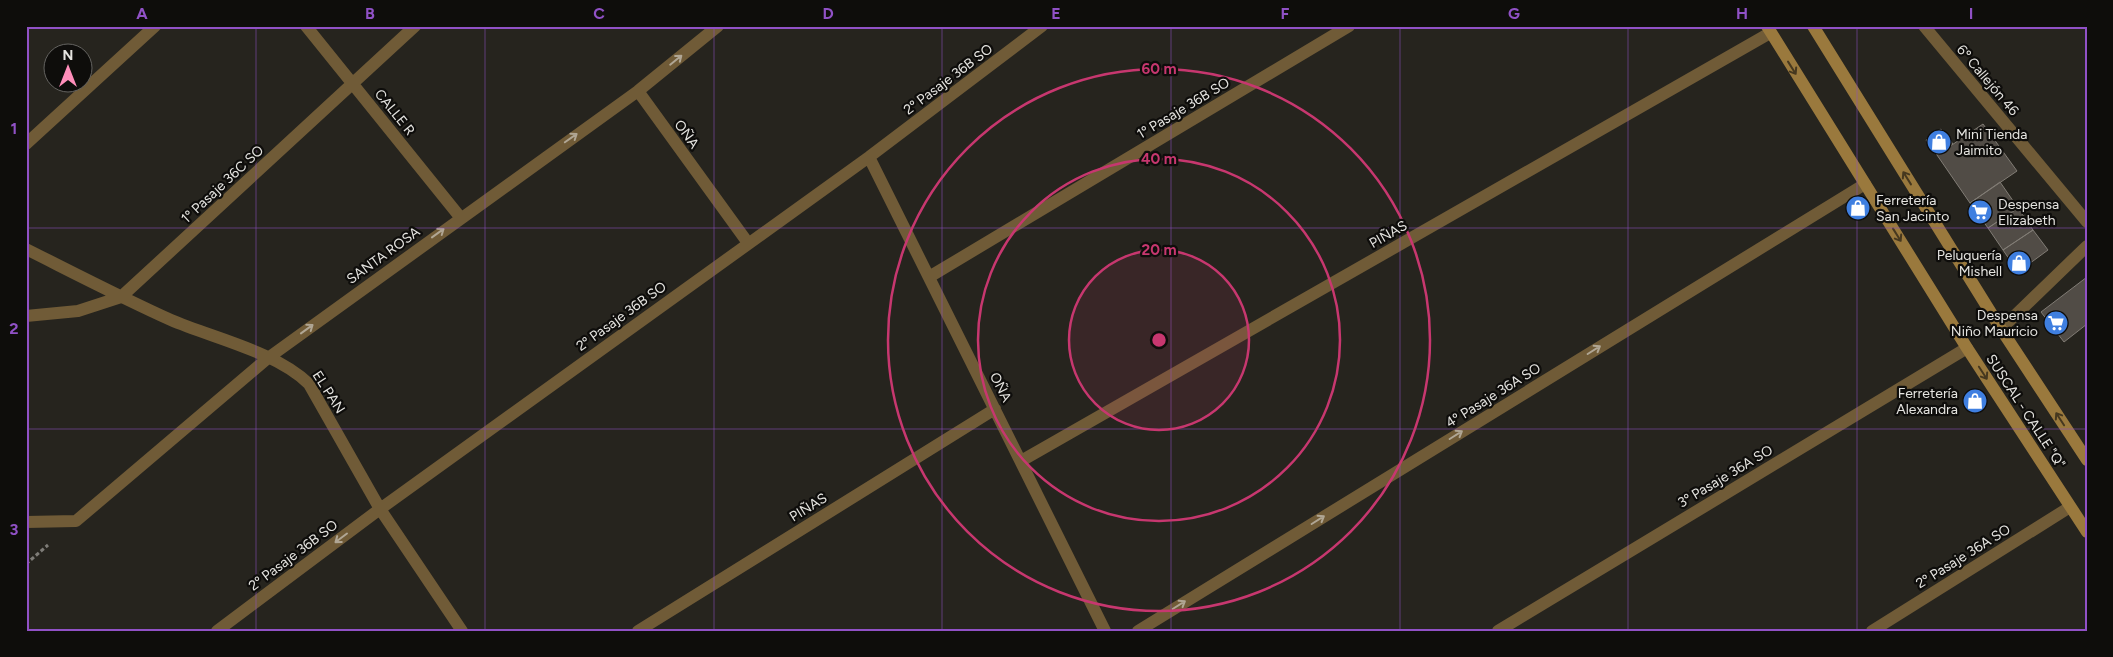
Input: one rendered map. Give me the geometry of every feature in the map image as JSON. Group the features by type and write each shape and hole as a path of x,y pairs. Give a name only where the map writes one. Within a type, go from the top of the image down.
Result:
{"main road":[{"name":"SUSCAL - CALLE \"Q\"","path":"1813,26 2001,329 2087,460"},
{"name":"SUSCAL - CALLE \"Q\"","path":"1769,29 1967,348 2087,532"}],"street":[{"path":"26,144 155,26"},
{"name":"CALLE R","path":"306,26 460,217"},
{"name":"1º Pasaje 36C SO","path":"26,316 78,311 121,297 415,26"},
{"name":"SANTA ROSA","path":"26,522 76,521 268,358 460,217 638,91 718,26"},
{"name":"2º Pasaje 36B SO","path":"217,631 380,508 869,157 1042,26"},
{"name":"1º Pasaje 36B SO","path":"929,277 1350,26"},
{"name":"6º Callejón 46","path":"1924,26 2087,222"},
{"name":"PIÑAS","path":"1021,461 1769,29"},
{"name":"OÑA","path":"638,91 748,243"},
{"name":"OÑA","path":"869,157 1106,631"},
{"name":"4º Pasaje 36A SO","path":"1138,631 1865,184"},
{"path":"2001,329 2087,246"},
{"name":"EL PAN","path":"26,249 121,297 268,358 299,374 309,384 380,508 462,631"},
{"name":"3º Pasaje 36A SO","path":"1498,631 1967,348"},
{"name":"PIÑAS","path":"638,631 995,409"},
{"name":"2º Pasaje 36A SO","path":"1872,631 2070,506"}],"building":[{"path":"1983,124 2017,171 1970,203 1937,155"},
{"name":"Mini Tienda Jaimito","path":"1941,129 1953,144 1937,155 1926,140"},
{"path":"2000,182 2018,208 1988,228 1970,203"},
{"path":"2018,208 2033,230 2003,250 1988,228"},
{"path":"2033,230 2048,250 2018,272 2003,250"},
{"path":"2087,277 2087,324 2064,342 2041,312"}],"place":[{"name":"Mini Tienda Jaimito","path":"1939,142"},
{"name":"Ferretería San Jacinto","path":"1858,208"},
{"name":"Despensa Elizabeth","path":"1980,212"},
{"name":"Peluquería Mishell","path":"2019,263"},
{"name":"Despensa Niño Mauricio","path":"2056,323"},
{"name":"Ferretería Alexandra","path":"1975,401"}]}
